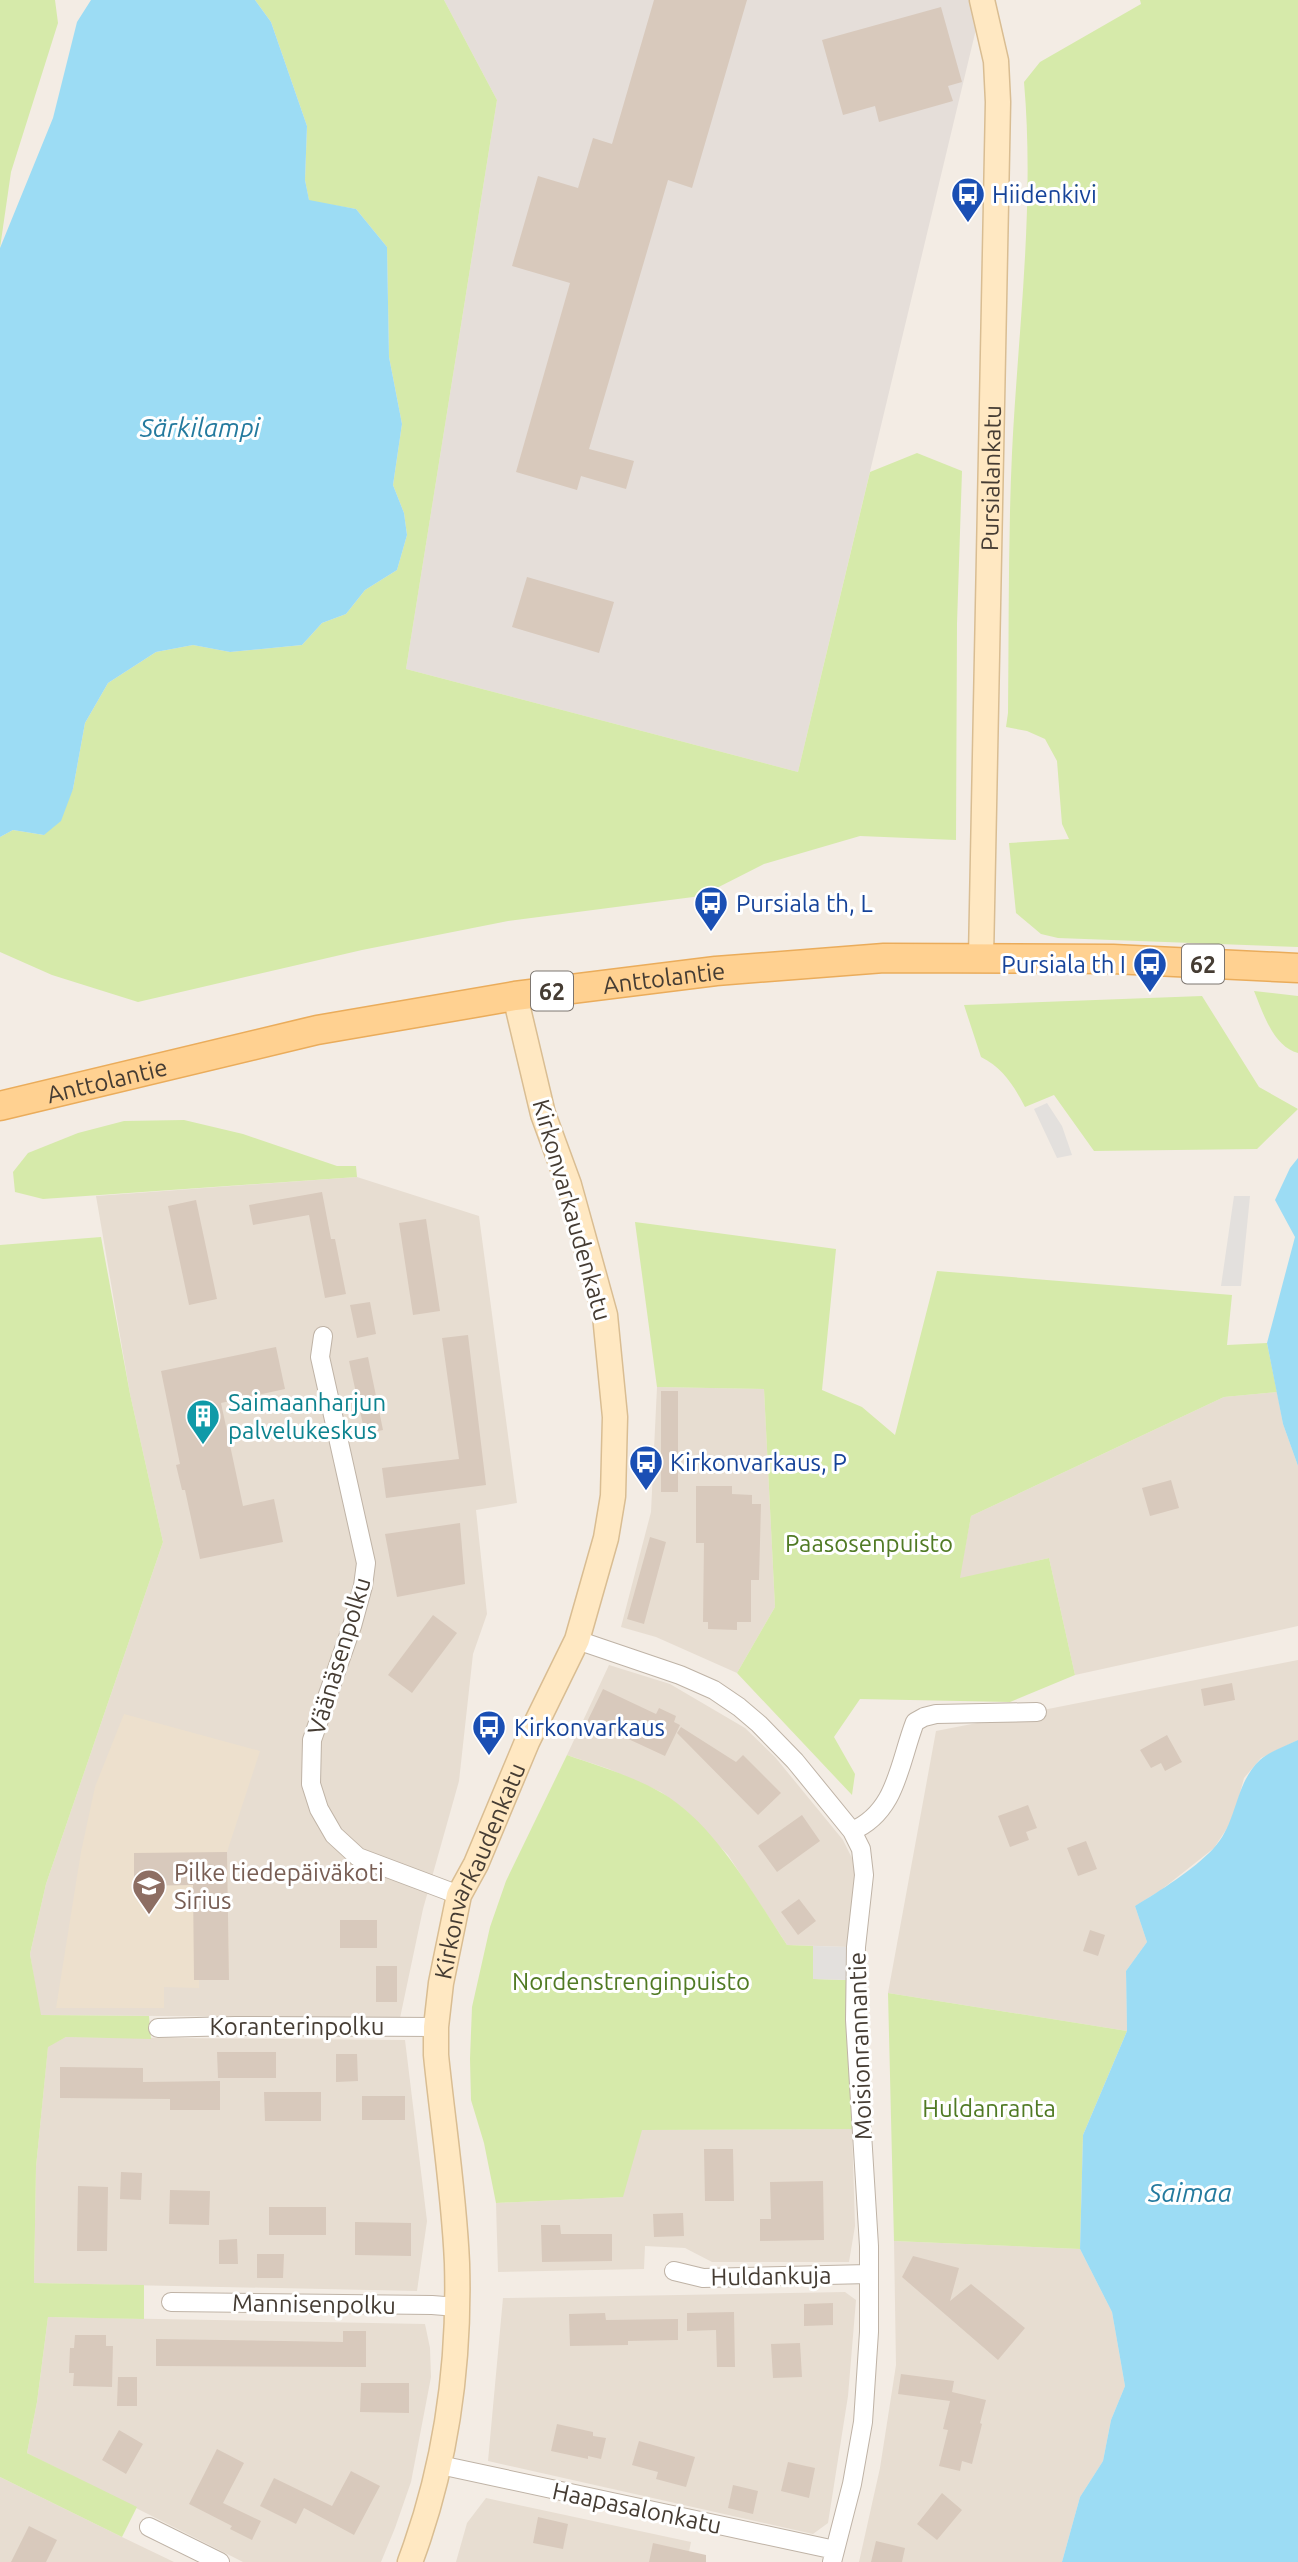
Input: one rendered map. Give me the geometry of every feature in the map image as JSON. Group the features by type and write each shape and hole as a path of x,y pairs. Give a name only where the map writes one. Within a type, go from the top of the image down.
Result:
{"main road":[{"name":"Anttolantie","path":"0,1106 317,1030 515,996 716,971 884,958 1114,959 1295,967"}],"street":[{"name":"Pursialankatu","path":"981,958 998,102 996,61 982,0"},
{"name":"Kirkonvarkaudenkatu","path":"410,2562 440,2465 453,2381 457,2307 455,2236 436,2055 441,1983 459,1895 475,1864 516,1766 577,1640 606,1538 613,1496 615,1417 611,1361 597,1279 569,1185 543,1114 515,996"},
{"name":"Väänäsenpolku","path":"323,1336 320,1357 366,1563 352,1626 312,1740 311,1784 319,1809 334,1835 358,1857 459,1895"},
{"name":"Moisionrannantie","path":"577,1640 680,1675 714,1690 738,1707 776,1740 852,1831 864,1861 856,1947 855,2000 869,2274 869,2332 863,2422 852,2484 834,2556"},
{"path":"852,1831 869,1824 891,1796 915,1722 936,1714 1037,1712"},
{"name":"Koranterinpolku","path":"158,2028 275,2025 436,2027"},
{"name":"Huldankuja","path":"674,2271 703,2278 869,2274"},
{"name":"Mannisenpolku","path":"171,2302 457,2307"},
{"name":"Haapasalonkatu","path":"440,2465 834,2556"},
{"path":"149,2527 220,2562"}],"shaded area":[{"path":"444,0 983,0 798,772 406,669 497,100"},
{"path":"1047,1103 1062,1126 1072,1155 1057,1158 1034,1109"},
{"path":"357,1177 479,1216 517,1503 476,1510 487,1614 473,1654 459,1781 423,1909 400,2018 40,2015 30,1954 46,1884 163,1542 130,1394 96,1196"},
{"path":"1234,1196 1250,1196 1241,1286 1221,1286"},
{"path":"657,1387 764,1389 775,1607 737,1673 656,1637 621,1627 651,1512"},
{"path":"1277,1392 1283,1424 1298,1466 1298,1626 1075,1675 1049,1558 959,1579 971,1516 1224,1397"},
{"path":"1298,1660 1298,1740 1261,1758 1244,1778 1233,1819 1214,1848 1161,1890 1135,1906 1147,1942 1126,1971 1127,2031 888,1993 936,1731"},
{"path":"609,1665 670,1684 745,1728 775,1757 843,1840 853,1860 855,1879 848,1947 787,1945 728,1855 685,1810 661,1792 609,1769 567,1755"},
{"name":"Pilke tiedepäiväkoti Sirius","path":"124,1714 260,1751 227,1852 229,1980 199,1980 199,1988 164,1987 164,2008 56,2008 81,1852 95,1787"},
{"path":"813,1946 848,1947 847,1980 813,1979"},
{"path":"66,2037 405,2040 427,2221 417,2291 34,2283 36,2167 48,2046"},
{"path":"852,2129 855,2226 849,2262 712,2262 685,2248 645,2246 644,2269 498,2272 496,2203 622,2197 641,2130"},
{"path":"894,2241 1080,2249 1112,2312 1125,2386 1111,2420 1103,2461 1080,2497 1062,2562 859,2562 880,2468 896,2365"},
{"path":"845,2292 856,2300 848,2396 828,2523 813,2534 488,2461 503,2298"},
{"path":"48,2317 425,2324 430,2348 431,2377 411,2482 381,2562 243,2562 27,2453 37,2402"},
{"path":"0,2477 122,2537 174,2562 0,2562"},
{"path":"486,2498 691,2542 687,2562 456,2562 467,2523"}],"green space":[{"path":"0,0 55,0 58,23 11,172 0,248"},
{"path":"255,0 444,0 497,100 406,669 798,772 870,472 917,453 962,471 957,624 956,840 860,836 764,864 701,896 508,921 362,950 138,1002 52,975 0,952 0,837 13,830 44,835 73,789 85,723 108,683 156,652 193,645 230,652 302,645 322,623 346,614 365,590 397,570 407,535 404,513 393,485 402,424 389,357 387,247 356,209 309,201 305,180 307,126 271,22"},
{"path":"1140,0 1298,0 1298,947 1058,938 1041,934 1016,913 1009,843 1069,839 1062,824 1057,761 1045,739 1027,731 1006,727 1012,453 1027,221 1024,82 1040,62 1141,4"},
{"path":"1254,991 1298,996 1298,1053 1289,1049 1275,1036"},
{"path":"1202,996 1259,1087 1298,1109 1257,1149 1094,1151 1054,1095 1025,1107 1007,1078 996,1066 981,1057 964,1005"},
{"path":"184,1120 243,1134 337,1166 356,1166 357,1177 43,1199 15,1192 13,1172 28,1153 78,1133 124,1121"},
{"name":"Paasosenpuisto","path":"635,1222 836,1249 822,1390 862,1407 895,1435 937,1271 1232,1295 1227,1345 1267,1343 1277,1392 1224,1397 971,1516 960,1578 1049,1558 1075,1675 1010,1702 860,1699 834,1737 855,1774 852,1795 737,1673 775,1607 764,1389 657,1387"},
{"path":"101,1237 130,1394 163,1542 46,1884 30,1954 41,2015 149,2016 151,2039 66,2037 48,2047 36,2167 34,2283 144,2285 144,2319 48,2317 37,2402 27,2453 137,2507 122,2537 0,2477 0,1245"},
{"name":"Nordenstrenginpuisto","path":"567,1755 639,1781 681,1806 732,1861 787,1945 813,1946 814,1979 847,1980 852,2129 642,2130 623,2197 496,2203 484,2143 471,2100 472,2007 490,1927 506,1881"},
{"name":"Huldanranta","path":"888,1993 1127,2031 1083,2135 1080,2249 894,2241"}],"water":[{"name":"Särkilampi","path":"91,0 255,0 271,22 307,126 305,180 309,200 356,209 387,247 389,357 402,424 393,485 404,513 407,535 397,570 365,590 346,614 322,623 302,645 230,652 193,645 156,652 108,683 85,723 73,789 61,821 44,835 13,830 0,837 0,248 53,118 77,22"},
{"path":"1298,1158 1298,1466 1283,1424 1267,1343 1295,1237 1275,1200 1290,1168"},
{"name":"Saimaa","path":"1298,1740 1298,2562 1062,2562 1080,2497 1103,2461 1111,2420 1125,2386 1112,2312 1080,2249 1083,2135 1127,2031 1126,1971 1147,1942 1135,1906 1186,1872 1213,1849 1227,1828 1245,1780 1252,1770 1268,1754"}],"building":[{"path":"654,0 747,0 692,188 668,180 589,449 634,461 626,489 581,476 577,490 516,472 570,283 512,266 538,176 578,188 593,138 612,144"},
{"path":"941,7 962,82 948,86 953,101 879,122 875,106 843,115 822,40"},
{"path":"527,577 614,602 599,653 512,627"},
{"path":"322,1192 346,1294 325,1298 309,1215 253,1225 249,1205"},
{"path":"196,1200 217,1299 189,1305 168,1206"},
{"path":"426,1219 440,1311 413,1315 399,1223"},
{"path":"370,1302 376,1334 357,1338 350,1305"},
{"path":"468,1335 486,1485 386,1498 382,1468 459,1459 442,1338"},
{"name":"Saimaanharjun palvelukeskus","path":"276,1347 285,1389 221,1403 243,1506 274,1499 283,1542 200,1559 185,1490 182,1490 176,1465 180,1464 161,1371"},
{"path":"368,1357 383,1430 365,1434 349,1361"},
{"path":"661,1391 678,1391 678,1492 661,1492"},
{"path":"1171,1480 1179,1508 1150,1516 1142,1488"},
{"path":"696,1486 732,1486 732,1494 752,1495 752,1504 761,1504 759,1580 751,1580 751,1622 737,1622 737,1630 708,1629 708,1622 703,1622 704,1543 696,1543"},
{"path":"460,1523 465,1584 397,1597 385,1534"},
{"path":"650,1537 666,1542 644,1624 627,1619"},
{"path":"433,1615 457,1633 412,1693 388,1675"},
{"path":"1232,1683 1235,1700 1204,1706 1201,1689"},
{"path":"603,1689 656,1714 659,1708 676,1716 674,1722 680,1725 665,1756 611,1731 609,1735 586,1724"},
{"path":"681,1727 736,1762 743,1755 781,1793 758,1815 677,1733"},
{"path":"1167,1735 1182,1762 1165,1771 1161,1763 1151,1768 1140,1750"},
{"path":"1028,1805 1037,1828 1026,1832 1029,1840 1010,1847 998,1816"},
{"path":"802,1815 820,1841 777,1872 758,1846"},
{"path":"1086,1841 1097,1869 1078,1876 1067,1848"},
{"path":"227,1852 229,1980 194,1980 193,1885 134,1886 134,1853"},
{"path":"799,1899 816,1921 798,1935 781,1912"},
{"path":"340,1920 377,1920 377,1948 340,1948"},
{"path":"1090,1930 1105,1935 1098,1956 1083,1951"},
{"path":"376,1966 397,1966 397,2002 376,2002"},
{"path":"217,2052 276,2052 276,2078 218,2078"},
{"path":"336,2054 357,2054 358,2081 336,2082"},
{"path":"60,2067 143,2068 143,2082 220,2081 220,2110 170,2110 170,2099 60,2098"},
{"path":"264,2092 321,2092 321,2121 265,2121"},
{"path":"362,2096 405,2096 405,2120 362,2120"},
{"path":"704,2149 733,2149 734,2201 705,2201"},
{"path":"121,2172 142,2173 141,2200 120,2199"},
{"path":"823,2181 824,2240 760,2241 760,2219 771,2219 770,2182"},
{"path":"78,2186 108,2187 107,2251 77,2251"},
{"path":"170,2190 210,2191 209,2225 169,2224"},
{"path":"269,2207 326,2207 326,2235 269,2235"},
{"path":"683,2213 684,2236 654,2237 653,2214"},
{"path":"355,2222 411,2223 411,2256 355,2255"},
{"path":"541,2225 560,2225 561,2234 612,2234 612,2261 542,2262"},
{"path":"237,2239 238,2264 219,2264 219,2240"},
{"path":"257,2254 284,2254 283,2278 257,2278"},
{"path":"913,2256 959,2268 950,2301 971,2284 1025,2328 998,2360 902,2277"},
{"path":"833,2303 833,2325 804,2326 804,2304"},
{"path":"734,2312 735,2367 717,2367 716,2330 687,2331 687,2313"},
{"path":"605,2313 606,2320 678,2319 678,2340 628,2341 628,2345 570,2346 569,2314"},
{"path":"343,2331 366,2331 366,2367 156,2366 156,2339 343,2342"},
{"path":"75,2335 106,2335 106,2346 113,2346 112,2387 73,2386 74,2373 69,2373 70,2348 74,2348"},
{"path":"800,2343 802,2377 773,2378 771,2344"},
{"path":"901,2374 954,2381 952,2392 986,2400 972,2464 962,2461 960,2471 939,2466 948,2430 943,2429 950,2401 898,2394"},
{"path":"118,2377 137,2377 137,2406 117,2406"},
{"path":"361,2383 409,2383 409,2413 360,2412"},
{"path":"557,2424 593,2432 593,2436 606,2438 601,2459 551,2451"},
{"path":"119,2430 143,2444 126,2474 102,2460"},
{"path":"639,2441 695,2457 686,2487 656,2479 658,2472 632,2465"},
{"path":"217,2449 244,2463 223,2503 261,2521 252,2540 230,2529 232,2526 189,2504"},
{"path":"788,2462 815,2468 809,2498 781,2491"},
{"path":"351,2471 380,2486 354,2535 304,2508 296,2524 260,2506 274,2478 332,2506"},
{"path":"733,2485 758,2491 753,2514 728,2508"},
{"path":"942,2493 962,2510 937,2540 917,2524"},
{"path":"538,2517 568,2524 563,2549 533,2543"},
{"path":"29,2526 57,2540 46,2562 11,2562"},
{"path":"876,2541 905,2548 902,2562 871,2562"},
{"path":"653,2543 706,2555 706,2562 649,2562"}],"place":[{"name":"Hiidenkivi","path":"968,224"},
{"name":"Pursiala th, L","path":"711,933"},
{"name":"Pursiala th I","path":"1150,994"},
{"name":"Saimaanharjun palvelukeskus","path":"203,1446"},
{"name":"Kirkonvarkaus, P","path":"646,1492"},
{"name":"Kirkonvarkaus","path":"489,1757"},
{"name":"Pilke tiedepäiväkoti Sirius","path":"149,1916"}]}
